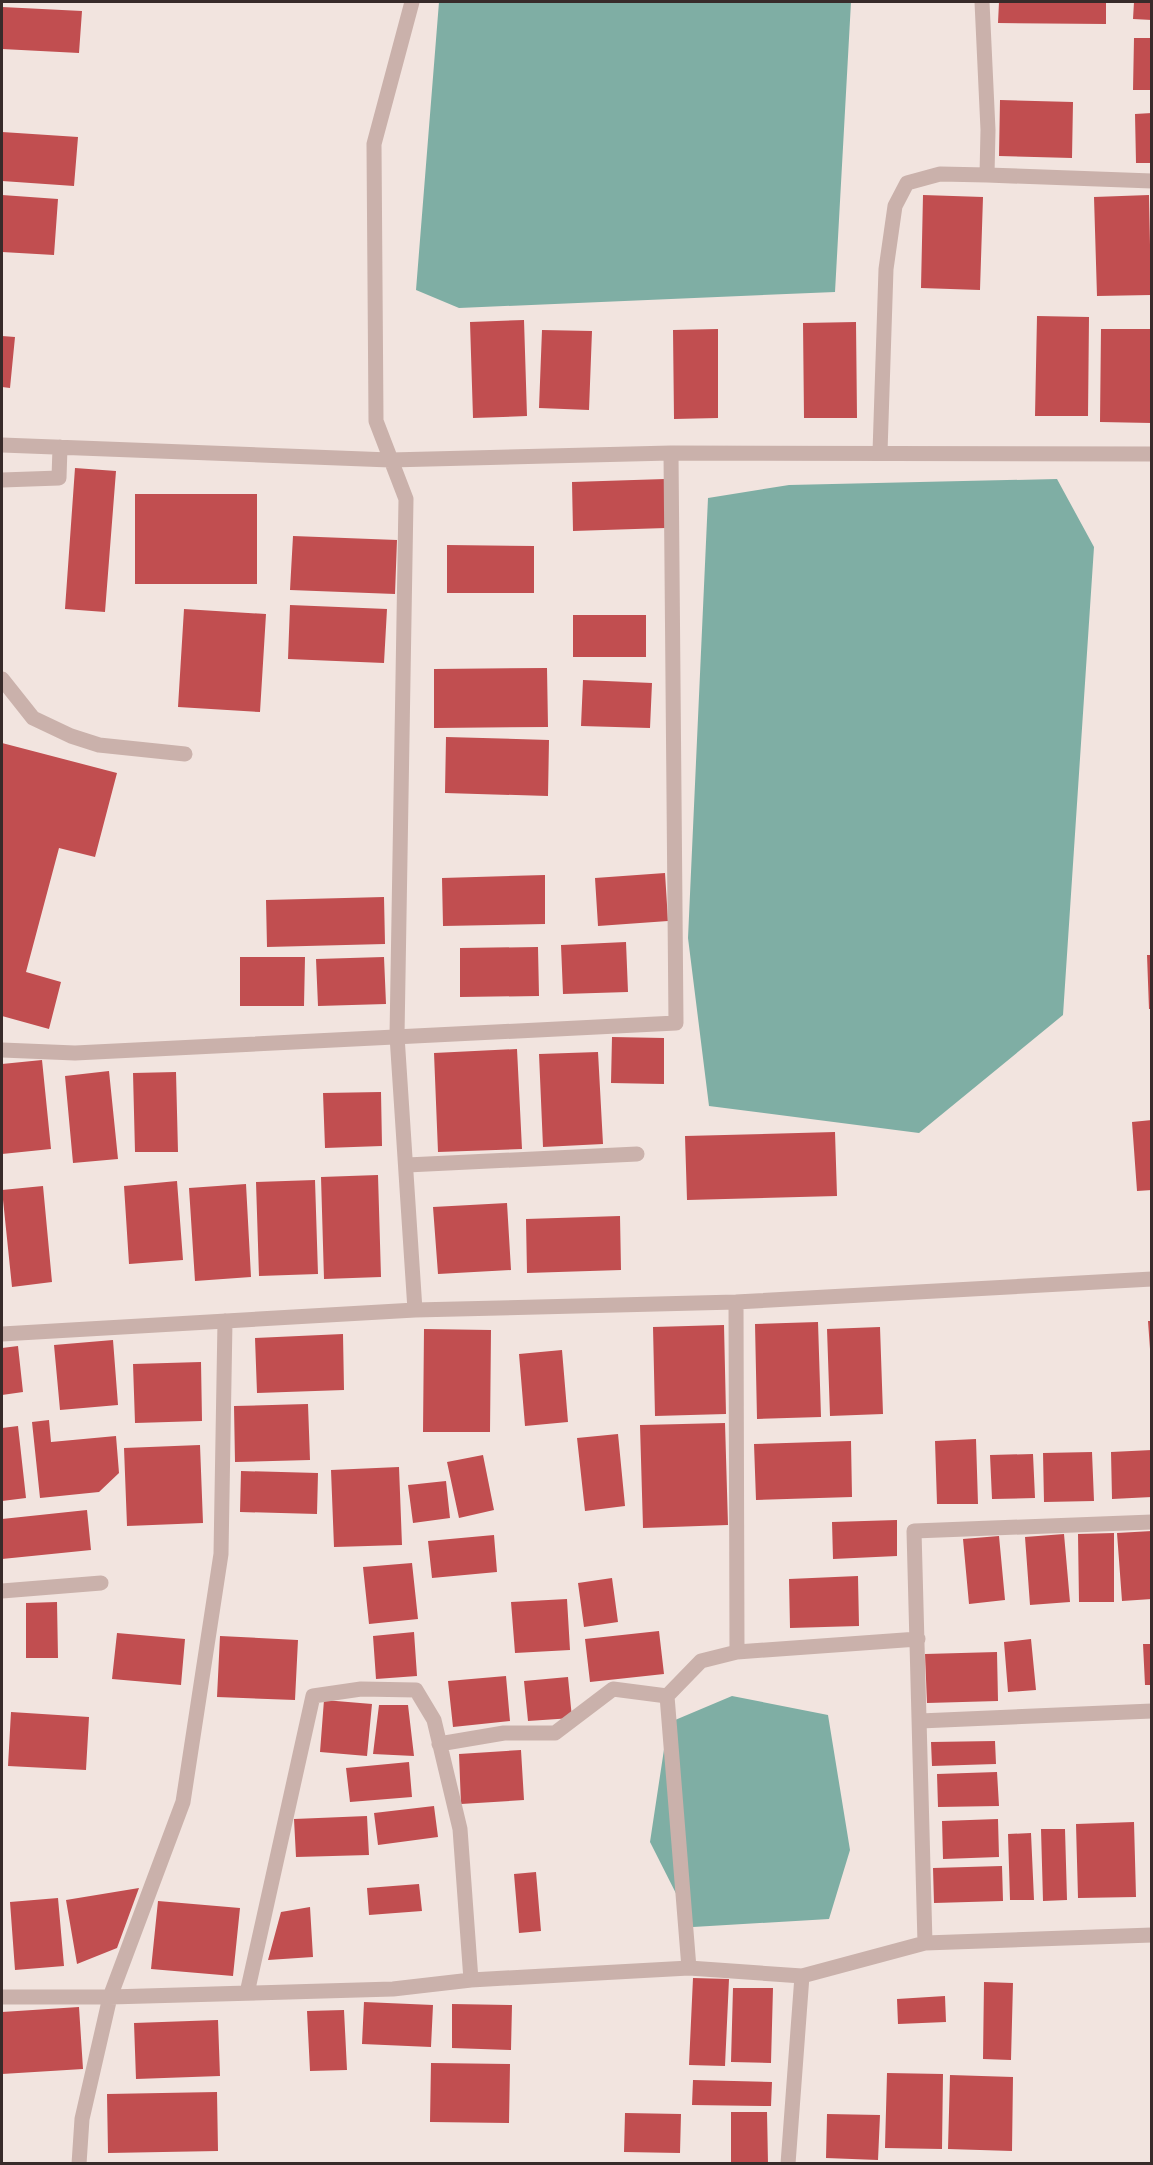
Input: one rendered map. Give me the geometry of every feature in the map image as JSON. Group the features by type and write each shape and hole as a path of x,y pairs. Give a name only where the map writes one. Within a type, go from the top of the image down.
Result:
{"street":[{"path":"412,2 374,144 376,421 406,499 397,1036 415,1310"},
{"path":"982,2 988,130 987,175"},
{"path":"880,452 886,269 895,206 906,183 940,174 1152,181"},
{"path":"2,445 390,460 671,453 1152,454"},
{"path":"2,480 59,478 60,447"},
{"path":"2,1050 75,1053 676,1023 671,453"},
{"path":"2,679 33,718 70,736 99,745 185,754"},
{"path":"407,1165 637,1154"},
{"path":"2,1334 415,1310 736,1302 1152,1279"},
{"path":"736,1302 737,1652"},
{"path":"79,2163 82,2119 110,1997 183,1802 221,1554 225,1321"},
{"path":"925,1943 914,1531 1152,1522"},
{"path":"2,1591 101,1583"},
{"path":"689,1968 667,1696 701,1661 737,1652 918,1639"},
{"path":"247,1993 313,1696 361,1689 416,1690 434,1720 460,1829 471,1980"},
{"path":"439,1744 504,1733 555,1733 613,1689 667,1696"},
{"path":"920,1721 1152,1711"},
{"path":"2,1997 110,1997 393,1989 471,1980 689,1968 802,1976 925,1943 1152,1935"},
{"path":"788,2163 802,1976"}],"water":[{"path":"439,2 851,2 835,292 459,308 416,290"},
{"path":"1057,479 1094,547 1063,1015 919,1133 709,1106 688,938 708,498 789,485"},
{"path":"732,1696 828,1715 850,1850 829,1919 693,1927 650,1842 668,1723"}],"building":[{"path":"999,2 1106,2 1106,24 998,23"},
{"path":"1134,2 1152,2 1152,20 1133,19"},
{"path":"2,7 82,11 79,53 2,49"},
{"path":"1134,38 1152,38 1152,90 1133,90"},
{"path":"1000,100 1073,102 1072,158 999,156"},
{"path":"1152,113 1152,163 1136,163 1135,114"},
{"path":"2,132 78,137 74,186 2,181"},
{"path":"2,195 58,199 54,255 2,252"},
{"path":"923,195 983,197 980,290 921,288"},
{"path":"1149,195 1151,295 1097,296 1094,197"},
{"path":"1037,316 1089,317 1088,416 1035,416"},
{"path":"524,320 527,416 473,418 470,322"},
{"path":"856,322 857,418 804,418 803,323"},
{"path":"718,329 718,418 674,419 673,330"},
{"path":"1101,329 1152,329 1151,423 1100,422"},
{"path":"542,330 592,331 589,410 539,408"},
{"path":"2,336 15,337 10,388 2,387"},
{"path":"75,468 116,471 105,612 65,609"},
{"path":"665,479 666,528 573,531 572,482"},
{"path":"135,494 257,494 257,584 135,584"},
{"path":"293,536 397,540 395,594 290,590"},
{"path":"447,545 534,546 534,593 447,593"},
{"path":"290,605 387,609 384,663 288,659"},
{"path":"184,609 266,614 260,712 178,707"},
{"path":"573,615 646,615 646,657 573,657"},
{"path":"547,668 548,727 434,728 434,669"},
{"path":"583,680 652,683 650,728 581,726"},
{"path":"446,737 549,740 548,796 445,793"},
{"path":"2,743 117,773 95,857 59,848 26,972 61,982 49,1029 2,1016"},
{"path":"665,873 668,921 598,926 595,878"},
{"path":"545,875 545,924 443,926 442,878"},
{"path":"384,897 385,944 267,947 266,900"},
{"path":"626,942 628,992 563,994 561,945"},
{"path":"538,947 539,996 460,997 460,948"},
{"path":"1147,955 1152,955 1152,1009 1149,1009"},
{"path":"240,957 305,957 304,1006 240,1006"},
{"path":"384,957 386,1004 318,1006 316,959"},
{"path":"612,1037 664,1038 664,1084 611,1083"},
{"path":"517,1049 522,1149 438,1152 434,1053"},
{"path":"598,1052 603,1144 543,1147 539,1054"},
{"path":"42,1060 51,1149 2,1154 2,1064"},
{"path":"109,1071 118,1159 73,1163 65,1076"},
{"path":"176,1072 178,1152 135,1152 133,1073"},
{"path":"381,1092 382,1146 325,1148 323,1093"},
{"path":"1152,1120 1152,1190 1137,1191 1132,1122"},
{"path":"835,1132 837,1196 687,1200 685,1136"},
{"path":"378,1175 381,1277 324,1279 321,1177"},
{"path":"315,1180 318,1274 259,1276 256,1182"},
{"path":"177,1181 183,1260 129,1264 124,1186"},
{"path":"246,1184 251,1277 195,1281 189,1188"},
{"path":"43,1186 52,1282 12,1287 2,1190"},
{"path":"507,1203 511,1270 438,1274 433,1207"},
{"path":"620,1216 621,1270 527,1273 526,1219"},
{"path":"1148,1321 1152,1321 1152,1349 1150,1349"},
{"path":"818,1322 821,1417 757,1419 755,1324"},
{"path":"724,1325 726,1414 655,1416 653,1327"},
{"path":"880,1327 883,1414 830,1416 827,1329"},
{"path":"424,1329 491,1330 490,1432 423,1432"},
{"path":"343,1334 344,1390 257,1393 255,1338"},
{"path":"113,1340 118,1405 60,1410 54,1345"},
{"path":"18,1346 23,1392 2,1395 2,1348"},
{"path":"562,1350 568,1422 525,1426 519,1354"},
{"path":"201,1362 202,1421 135,1423 133,1364"},
{"path":"308,1404 310,1460 235,1462 234,1406"},
{"path":"49,1420 51,1442 116,1436 119,1473 99,1492 40,1498 32,1422"},
{"path":"725,1423 728,1525 643,1528 640,1425"},
{"path":"18,1426 26,1498 2,1501 2,1428"},
{"path":"618,1434 625,1506 585,1511 577,1438"},
{"path":"976,1439 978,1504 937,1504 935,1441"},
{"path":"851,1441 852,1497 756,1500 754,1444"},
{"path":"200,1445 203,1523 127,1526 124,1448"},
{"path":"1152,1450 1152,1497 1112,1499 1111,1452"},
{"path":"1092,1452 1094,1501 1044,1502 1043,1453"},
{"path":"1033,1454 1035,1498 992,1499 990,1455"},
{"path":"483,1455 494,1510 459,1518 447,1462"},
{"path":"399,1467 402,1545 334,1547 331,1470"},
{"path":"241,1471 318,1473 317,1514 240,1512"},
{"path":"446,1481 450,1518 413,1523 408,1485"},
{"path":"87,1510 91,1550 2,1559 2,1519"},
{"path":"897,1520 897,1556 833,1559 832,1522"},
{"path":"1152,1531 1152,1599 1122,1601 1117,1533"},
{"path":"1114,1533 1114,1602 1079,1602 1078,1534"},
{"path":"1064,1534 1070,1602 1030,1605 1025,1537"},
{"path":"494,1535 497,1572 432,1578 428,1541"},
{"path":"999,1536 1005,1600 969,1604 963,1539"},
{"path":"412,1563 418,1619 369,1624 363,1567"},
{"path":"858,1576 859,1626 790,1628 789,1579"},
{"path":"612,1578 618,1622 584,1627 578,1583"},
{"path":"567,1599 570,1650 515,1653 511,1602"},
{"path":"57,1602 58,1658 26,1658 26,1603"},
{"path":"659,1631 664,1674 590,1682 585,1639"},
{"path":"414,1632 417,1676 376,1679 373,1636"},
{"path":"117,1633 185,1639 181,1685 112,1679"},
{"path":"220,1636 298,1640 295,1700 217,1697"},
{"path":"1031,1639 1036,1690 1008,1692 1004,1642"},
{"path":"1143,1644 1152,1644 1152,1685 1145,1685"},
{"path":"997,1652 998,1701 927,1703 925,1654"},
{"path":"506,1676 510,1721 453,1727 448,1681"},
{"path":"568,1677 572,1718 528,1721 524,1681"},
{"path":"324,1700 372,1704 367,1756 320,1752"},
{"path":"379,1705 408,1705 414,1756 373,1754"},
{"path":"11,1712 89,1717 86,1770 8,1766"},
{"path":"995,1741 996,1764 932,1766 931,1742"},
{"path":"521,1750 524,1800 461,1804 459,1754"},
{"path":"409,1762 412,1797 350,1802 346,1768"},
{"path":"997,1772 999,1806 938,1807 937,1774"},
{"path":"434,1806 438,1837 378,1845 374,1813"},
{"path":"367,1816 369,1855 296,1857 294,1819"},
{"path":"998,1819 999,1857 943,1859 942,1821"},
{"path":"1134,1822 1136,1897 1078,1898 1076,1824"},
{"path":"1041,1829 1065,1829 1067,1900 1043,1901"},
{"path":"1031,1833 1034,1900 1010,1900 1008,1834"},
{"path":"1002,1866 1003,1901 934,1903 933,1868"},
{"path":"536,1872 541,1931 519,1933 514,1874"},
{"path":"419,1884 422,1911 369,1915 367,1888"},
{"path":"139,1888 117,1948 77,1964 66,1900"},
{"path":"58,1898 64,1966 15,1970 10,1902"},
{"path":"158,1901 240,1908 233,1976 151,1969"},
{"path":"310,1907 313,1957 268,1960 281,1912"},
{"path":"693,1978 729,1979 725,2066 689,2065"},
{"path":"984,1982 1013,1983 1011,2060 983,2059"},
{"path":"733,1988 773,1988 771,2063 731,2062"},
{"path":"945,1996 946,2022 898,2024 897,1999"},
{"path":"364,2002 433,2005 431,2047 362,2044"},
{"path":"452,2004 512,2005 511,2050 452,2048"},
{"path":"79,2007 83,2069 2,2074 2,2012"},
{"path":"344,2010 347,2070 310,2071 307,2011"},
{"path":"218,2020 220,2076 136,2079 134,2023"},
{"path":"431,2063 510,2064 509,2123 430,2122"},
{"path":"887,2073 943,2074 942,2149 885,2148"},
{"path":"950,2075 1013,2077 1012,2151 948,2149"},
{"path":"693,2080 772,2082 771,2106 692,2105"},
{"path":"217,2092 218,2151 108,2153 107,2094"},
{"path":"731,2112 767,2112 768,2164 731,2164"},
{"path":"625,2113 681,2114 680,2153 624,2152"},
{"path":"827,2114 880,2115 878,2160 826,2158"}]}
